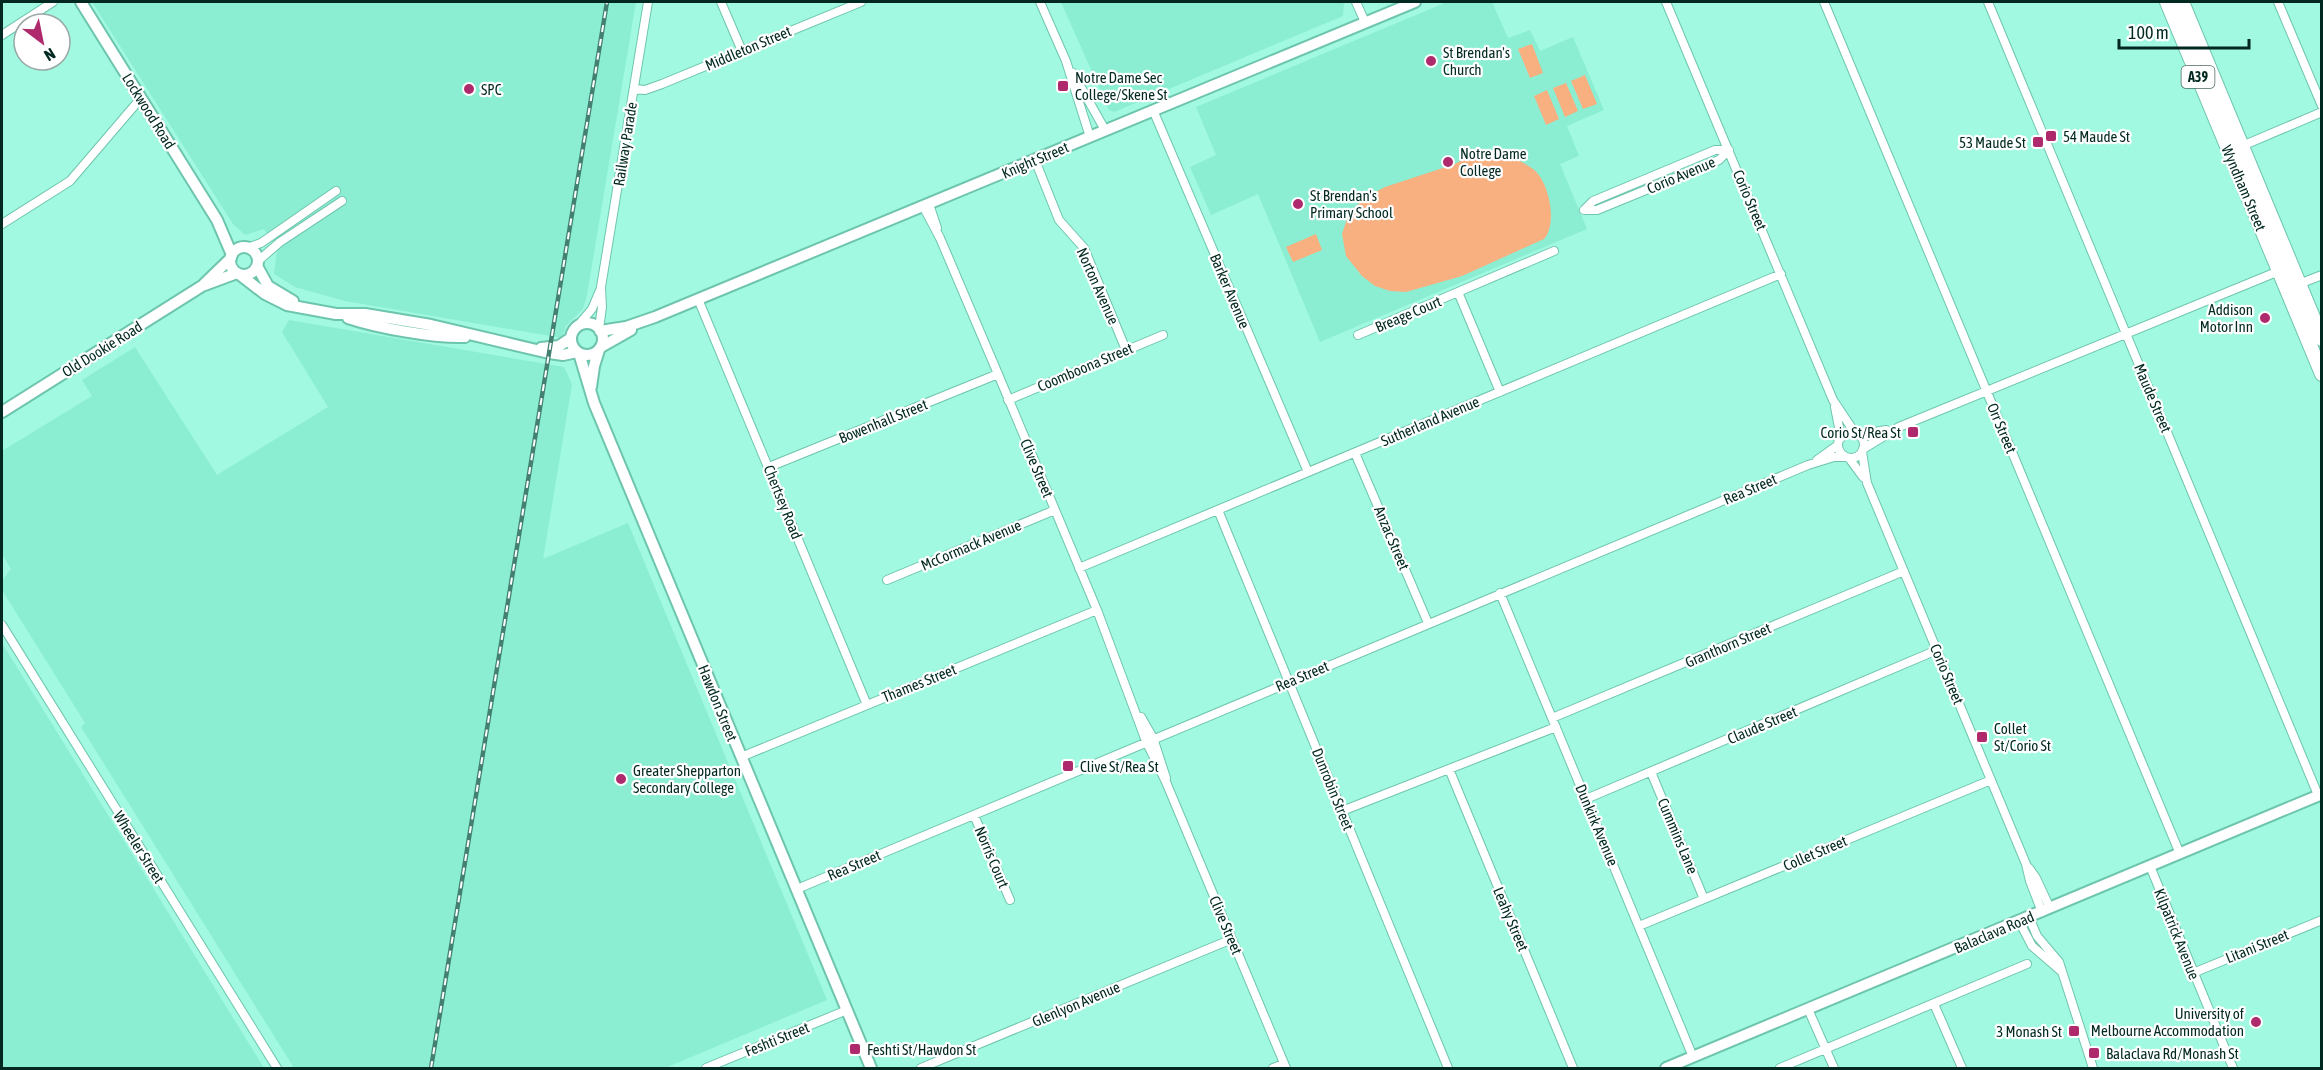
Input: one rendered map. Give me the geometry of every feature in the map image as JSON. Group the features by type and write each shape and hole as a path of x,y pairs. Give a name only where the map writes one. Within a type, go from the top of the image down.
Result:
{"highway":[{"name":"Wyndham Street","path":"2167,2 2229,152 2285,268"},
{"name":"Wyndham Street","path":"2182,2 2242,146 2322,374"},
{"path":"2229,152 2242,146"},
{"name":"Wyndham Street","path":"2292,286 2322,339"}],"street":[{"path":"2,35 53,2"},
{"name":"Lockwood Road","path":"81,2 217,220 231,256"},
{"name":"Railway Parade","path":"600,330 601,287 648,2"},
{"path":"722,2 742,51"},
{"name":"Middleton Street","path":"634,89 645,90 654,87 861,2"},
{"path":"1041,2 1066,61 1090,137"},
{"path":"1356,2 1365,22"},
{"name":"Knight Street","path":"600,330 618,329 655,317 1415,2"},
{"name":"Corio Street","path":"1666,2 1833,400 1856,434"},
{"name":"Orr Street","path":"1824,2 2180,854"},
{"name":"Maude Street","path":"1988,2 2320,795"},
{"path":"2278,2 2322,106"},
{"path":"1066,61 1105,130"},
{"path":"2,224 70,181 141,98"},
{"name":"Barker Avenue","path":"1153,111 1308,472"},
{"path":"2242,146 2322,112"},
{"name":"Corio Avenue","path":"1715,150 1729,150 1719,160 1597,210 1584,210 1593,201 1704,154 1715,150"},
{"name":"Norton Avenue","path":"1035,160 1059,220 1084,248 1126,350"},
{"path":"336,191 261,243 236,250 231,256 231,265 238,273 271,297 287,305 336,314 363,323 394,323 428,329 449,338 474,337 528,348 564,355 578,353 588,355 600,348 603,339 600,330 587,323 559,346 528,348"},
{"path":"238,273 247,274 280,242 342,201"},
{"name":"Clive Street","path":"926,205 1097,610 1132,700 1285,1066"},
{"name":"Lockwood Road","path":"217,220 246,248"},
{"path":"246,248 255,253 257,264 268,286 304,308"},
{"name":"Breage Court","path":"1358,335 1554,251"},
{"name":"Old Dookie Road","path":"202,286 231,256"},
{"path":"1899,427 1862,450 1856,457 1847,457 1840,452 1839,441 1847,433 1876,433 1899,427 2285,268"},
{"name":"Old Dookie Road","path":"2,412 202,286 238,273"},
{"name":"Sutherland Avenue","path":"1079,568 1781,274"},
{"path":"2292,286 2322,274"},
{"name":"Railway Parade","path":"573,333 592,309 601,287"},
{"name":"Breage Court","path":"1458,292 1500,392"},
{"name":"Chertsey Road","path":"698,299 867,705"},
{"name":"Knight Street","path":"600,348 655,317"},
{"path":"573,333 572,346 578,353"},
{"name":"Coomboona Street","path":"1008,400 1163,335"},
{"name":"Hawdon Street","path":"594,404 592,378 600,348"},
{"name":"Hawdon Street","path":"578,353 594,404 871,1068"},
{"name":"Bowenhall Street","path":"769,467 998,374"},
{"name":"Corio Street","path":"1833,400 1839,441"},
{"path":"1856,434 1863,441 1862,450"},
{"name":"Rea Street","path":"1808,465 1839,441"},
{"name":"Corio Street","path":"1862,450 1867,483 2026,864 2030,881 2046,910"},
{"name":"Anzac Street","path":"1355,453 1428,623"},
{"name":"Corio Street","path":"1847,457 1867,483"},
{"name":"Rea Street","path":"797,889 1808,465 1847,457"},
{"name":"McCormack Avenue","path":"886,580 1055,510"},
{"name":"Dunrobin Street","path":"1218,510 1448,1068"},
{"name":"Granthorn Street","path":"1552,718 1904,571"},
{"name":"Dunkirk Avenue","path":"1500,593 1693,1057"},
{"name":"Thames Street","path":"741,757 1097,610"},
{"name":"Wheeler Street","path":"2,625 277,1068"},
{"name":"Claude Street","path":"1586,800 1937,650"},
{"path":"1342,811 1556,727"},
{"name":"Leahy Street","path":"1449,769 1574,1068"},
{"name":"Cummins Lane","path":"1651,772 1704,899"},
{"name":"Collet Street","path":"1639,926 1991,780"},
{"name":"Balaclava Road","path":"1666,1068 2320,795"},
{"name":"Norris Court","path":"974,814 1010,900"},
{"name":"Kilpatrick Avenue","path":"2150,866 2233,1068"},
{"path":"2024,919 2059,962 2093,1068"},
{"name":"Litani Street","path":"2193,973 2322,920"},
{"name":"Glenlyon Avenue","path":"921,1068 1232,939"},
{"path":"1780,1068 2026,964"},
{"path":"1934,1004 1962,1068"},
{"path":"1808,1009 1833,1068"},
{"name":"Feshti Street","path":"706,1068 847,1010"},
{"path":"1273,1068 1285,1066"}],"shaded area":[{"path":"92,2 636,2 583,309 566,326 562,338 345,301 295,287 274,274 277,250 264,229 245,235 233,224"},
{"path":"1061,2 1344,3 1343,16 1114,112 1109,110"},
{"name":"Notre Dame College","path":"1447,2 1492,2 1508,38 1530,30 1540,51 1573,37 1604,110 1567,126 1579,156 1560,164 1587,229 1320,342 1258,194 1211,215 1190,167 1216,155 1196,107"},
{"path":"1532,44 1543,73 1530,78 1518,49"},
{"path":"1585,75 1597,104 1583,109 1571,81"},
{"path":"1566,83 1578,111 1565,117 1553,88"},
{"path":"1547,90 1559,119 1546,125 1534,96"},
{"path":"1490,151 1518,160 1539,175 1547,192 1551,213 1548,232 1544,239 1462,276 1406,292 1390,291 1375,286 1362,276 1346,256 1342,234 1350,211 1370,195 1385,187 1455,164 1473,154"},
{"path":"1316,234 1322,250 1293,262 1286,247"},
{"path":"289,320 564,367 572,384 543,559 628,523 827,1000 665,1068 294,1068 81,727 85,723 2,590 2,581 11,569 2,554 2,451 92,396 82,380 135,347 217,475 328,407 282,332"},
{"path":"2,643 264,1068 2,1068"}],"railway":[{"path":"431,1068 607,2"}],"place":[{"name":"St Brendan's Church","path":"1431,61"},
{"name":"Notre Dame Sec College/Skene St","path":"1063,86"},
{"name":"SPC","path":"469,89"},
{"name":"54 Maude St","path":"2051,136"},
{"name":"53 Maude St","path":"2038,142"},
{"name":"Notre Dame College","path":"1448,162"},
{"name":"St Brendan's Primary School","path":"1298,204"},
{"name":"Addison Motor Inn","path":"2265,318"},
{"name":"Corio St/Rea St","path":"1913,432"},
{"name":"Collet St/Corio St","path":"1982,737"},
{"name":"Clive St/Rea St","path":"1068,766"},
{"name":"Greater Shepparton Secondary College","path":"621,779"},
{"name":"University of Melbourne Accommodation","path":"2256,1022"},
{"name":"3 Monash St","path":"2074,1031"},
{"name":"Feshti St/Hawdon St","path":"855,1049"},
{"name":"Balaclava Rd/Monash St","path":"2094,1053"}]}
